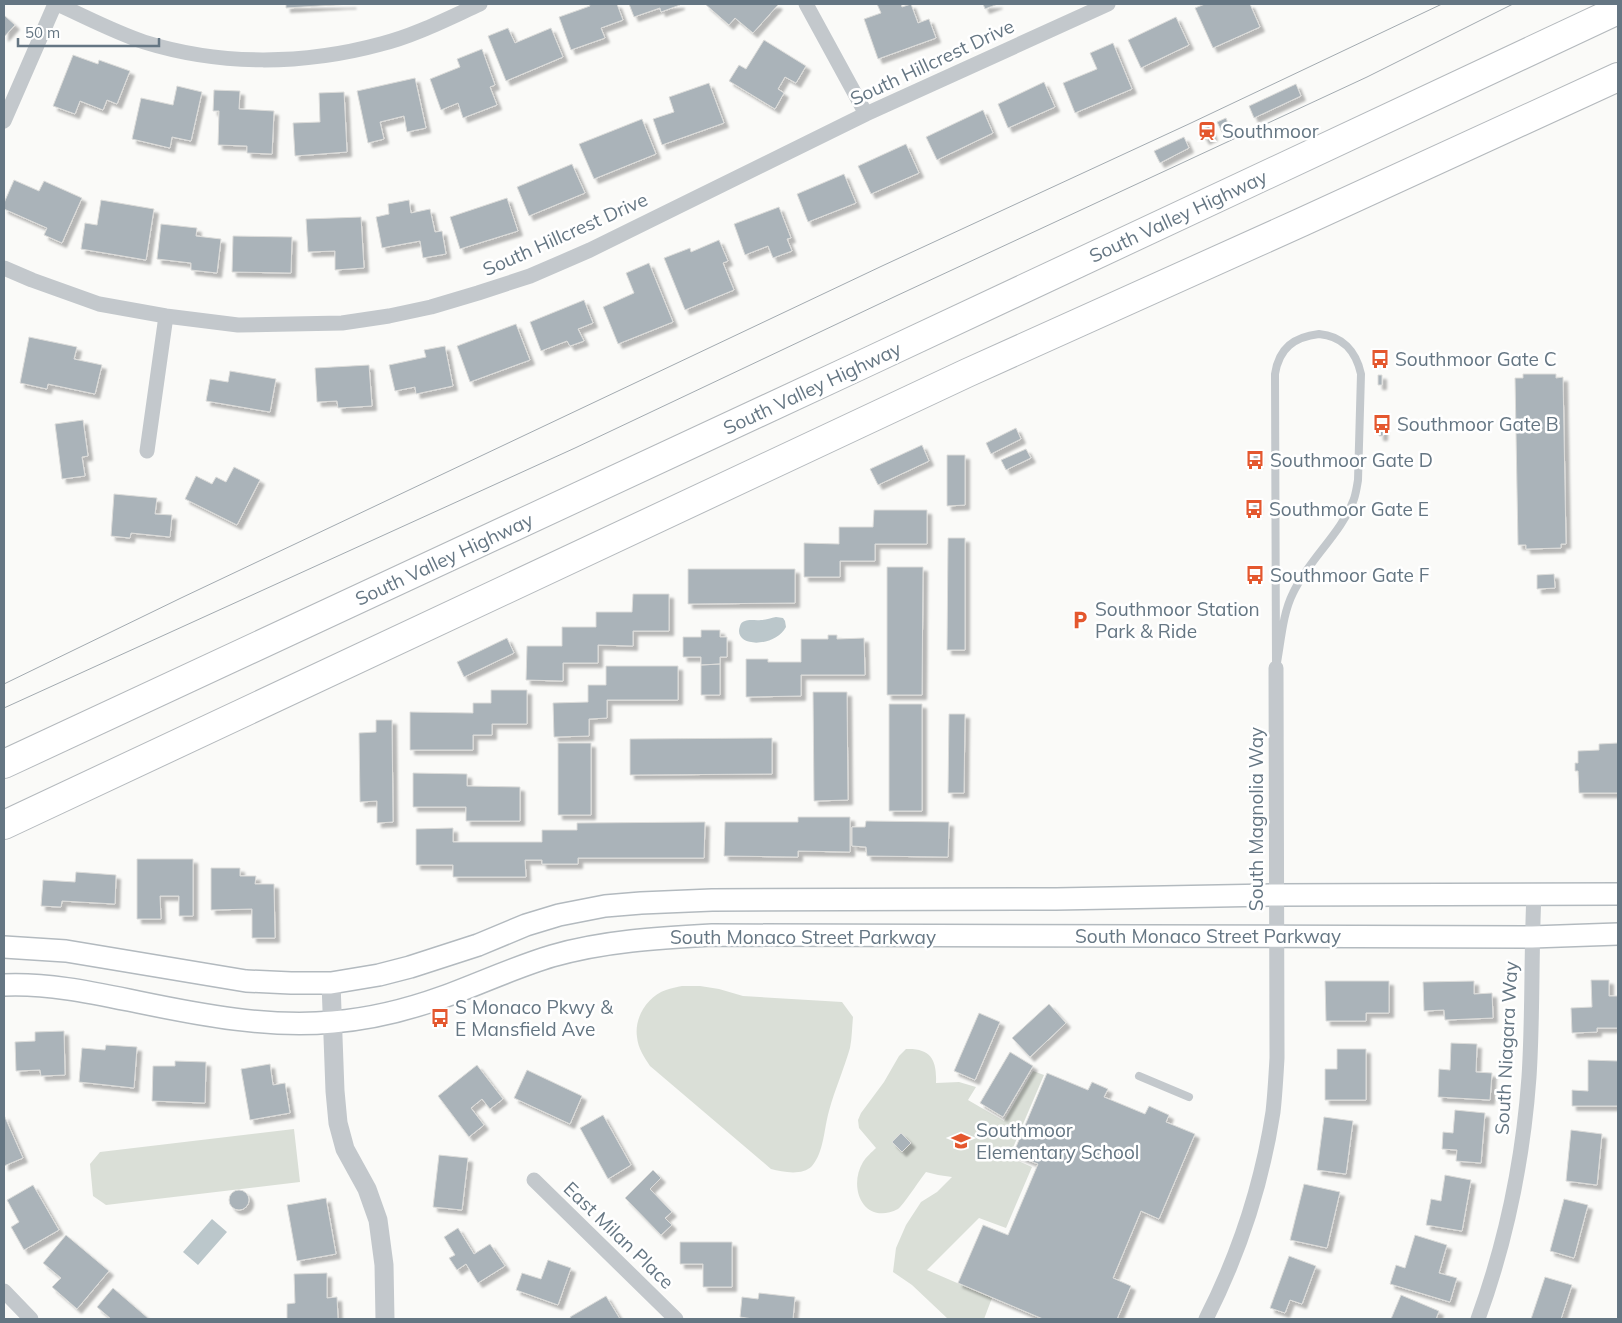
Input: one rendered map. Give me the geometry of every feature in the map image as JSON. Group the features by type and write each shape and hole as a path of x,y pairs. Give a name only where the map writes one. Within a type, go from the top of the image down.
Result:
{"highway":[{"path":"1515,59 1606,4"},
{"name":"South Valley Highway","path":"4,764 1618,10"},
{"path":"4,825 959,376 1523,122 1618,77"},
{"path":"1523,122 1618,87"}],"main road":[{"name":"South Monaco Street Parkway","path":"4,947 66,951 246,981 331,983 379,976 410,967 478,945 526,925 559,915 624,904 712,900 1618,894"},
{"name":"South Monaco Street Parkway","path":"4,985 75,990 240,1020 332,1022 386,1014 408,1008 455,993 523,966 570,952 619,942 658,938 712,935 1532,937 1618,934"}],"street":[{"path":"4,121 56,4 144,42 182,52 236,59 282,60 331,55 383,44 480,4"},
{"path":"806,4 866,114"},
{"name":"South Hillcrest Drive","path":"4,268 99,304 166,316 238,325 342,323 431,307 478,294 530,276 590,250 866,114 1100,5"},
{"path":"147,450 166,316"},
{"name":"South Magnolia Way","path":"1206,1319 1221,1289 1242,1234 1266,1150 1273,1110 1277,1058 1276,668"},
{"name":"South Niagara Way","path":"1478,1319 1492,1282 1513,1196 1522,1141 1529,1079 1534,894"},
{"path":"331,983 338,1123 346,1149 367,1189 378,1220 384,1265 385,1319"},
{"name":"East Milan Place","path":"534,1180 676,1319"},
{"path":"4,1291 30,1319"}],"lane":[{"path":"1325,334 1338,339 1348,346 1359,365 1361,374 1358,480 1355,498 1347,514 1293,592 1287,610 1276,668 1275,374 1280,357 1292,343 1306,335 1325,334"},
{"path":"1139,1076 1189,1097"}],"shaded area":[{"path":"776,617 783,618 786,627 781,634 773,639 765,642 748,642 739,633 740,625 744,621 765,620"},
{"path":"682,986 719,989 743,996 842,1002 853,1017 850,1048 829,1111 819,1154 808,1169 792,1172 771,1169 650,1066 638,1041 637,1029 640,1015 653,997 666,990"},
{"path":"906,1049 915,1049 927,1053 931,1057 934,1062 936,1083 959,1082 976,1087 968,1100 1004,1121 1033,1071 1044,1075 1009,1157 1032,1167 1006,1228 979,1218 927,1270 992,1298 984,1319 948,1319 912,1285 893,1272 896,1248 906,1225 921,1202 937,1192 952,1177 926,1172 900,1207 886,1213 876,1213 868,1209 858,1193 859,1172 864,1160 876,1148 859,1128 858,1120 899,1056"},
{"path":"294,1129 300,1182 106,1205 93,1196 90,1164 100,1152"},
{"path":"212,1219 227,1232 198,1265 183,1252"}],"building":[{"path":"286,4 352,4 286,8"},
{"path":"589,4 617,4 623,20 601,28 605,38 571,50 559,17 590,6"},
{"path":"629,4 680,5 661,12 660,8 634,17"},
{"path":"705,4 778,5 753,33 735,18 729,25"},
{"path":"877,4 901,4 902,7 911,4 918,23 929,19 936,38 878,59 864,19 881,13"},
{"path":"983,4 998,4 985,9"},
{"path":"1205,4 1250,4 1260,27 1213,48 1195,8"},
{"path":"4,15 15,25 4,37"},
{"path":"1176,17 1189,45 1141,68 1128,40"},
{"path":"508,28 515,43 551,28 563,57 506,81 488,36"},
{"path":"764,40 806,66 796,83 785,77 778,89 784,93 775,109 729,81 739,65 746,69"},
{"path":"1113,43 1132,89 1075,113 1063,83 1097,69 1090,53"},
{"path":"482,49 495,85 490,87 497,105 463,118 458,103 441,110 430,79 460,67 457,59"},
{"path":"73,55 98,64 99,60 130,71 117,104 107,100 103,110 80,101 75,114 53,106"},
{"path":"415,78 426,128 407,132 404,116 380,122 384,139 368,143 357,91"},
{"path":"1044,82 1055,107 1008,128 998,104"},
{"path":"709,83 724,123 662,145 653,119 674,112 669,97"},
{"path":"1296,84 1301,96 1254,118 1249,106"},
{"path":"177,86 202,92 191,141 172,137 170,148 132,139 141,98 173,105"},
{"path":"214,90 240,91 239,109 274,111 272,154 247,153 247,146 218,145 219,111 213,111"},
{"path":"344,92 347,152 295,156 293,123 320,122 319,93"},
{"path":"983,110 993,133 937,160 926,137"},
{"path":"1226,118 1230,128 1222,132 1217,122"},
{"path":"642,119 656,154 594,179 579,144"},
{"path":"1209,126 1213,136 1205,140 1200,131"},
{"path":"1184,137 1189,148 1160,163 1154,151"},
{"path":"906,144 919,173 871,194 858,166"},
{"path":"572,164 585,193 529,216 517,187"},
{"path":"844,174 856,203 808,222 797,194"},
{"path":"14,180 39,191 44,181 82,198 62,243 44,235 47,228 4,209 4,203"},
{"path":"507,198 518,231 460,249 450,217"},
{"path":"101,200 154,209 146,260 81,249 85,223 97,225"},
{"path":"409,200 411,213 430,209 435,232 442,231 446,254 423,258 420,241 382,248 376,217 389,214 388,204"},
{"path":"779,207 791,238 787,239 792,251 773,258 768,246 745,255 734,224"},
{"path":"361,217 364,268 335,270 335,251 308,252 306,219"},
{"path":"161,224 197,228 196,236 221,239 217,273 191,270 191,263 157,259"},
{"path":"233,236 292,237 291,273 232,272"},
{"path":"719,240 728,261 723,263 734,290 685,310 664,258 690,248 691,252"},
{"path":"649,263 673,322 618,344 603,307 634,293 626,273"},
{"path":"584,300 593,323 578,329 584,341 570,346 567,341 541,351 530,322"},
{"path":"516,324 530,360 470,382 457,346"},
{"path":"29,337 77,347 74,359 102,365 95,394 48,384 47,389 20,383"},
{"path":"445,346 453,386 416,394 415,387 395,391 389,365 426,357 424,350"},
{"path":"369,365 372,406 338,408 337,401 317,402 315,368"},
{"path":"230,371 276,379 270,412 206,401 210,379 228,382"},
{"path":"1523,374 1556,374 1556,378 1563,377 1566,544 1561,544 1561,548 1526,549 1526,545 1518,545 1515,378 1523,378"},
{"path":"1378,375 1382,375 1382,385 1378,385"},
{"path":"83,420 88,456 82,457 85,476 62,479 55,424"},
{"path":"1379,426 1383,426 1383,436 1379,436"},
{"path":"1016,428 1021,439 991,454 986,443"},
{"path":"922,445 929,461 878,485 870,469"},
{"path":"1026,449 1031,458 1006,470 1001,460"},
{"path":"1253,453 1258,453 1258,463 1254,464"},
{"path":"947,455 965,455 965,505 947,506"},
{"path":"234,467 260,480 237,525 185,499 196,476 212,484 216,477 226,482"},
{"path":"114,494 157,498 155,514 172,515 170,537 131,533 130,538 111,536"},
{"path":"1253,501 1257,501 1257,511 1253,511"},
{"path":"874,510 927,510 927,544 875,544 875,561 840,561 840,577 804,577 804,543 839,544 839,527 873,527"},
{"path":"948,538 965,538 965,650 947,650"},
{"path":"887,567 923,567 922,695 887,695"},
{"path":"688,569 795,569 795,603 688,604"},
{"path":"1554,574 1555,588 1537,589 1537,575"},
{"path":"633,594 669,594 669,631 633,631 633,646 598,645 598,663 563,663 563,681 526,680 527,646 562,646 562,627 596,627 596,612 632,612"},
{"path":"701,630 720,630 720,637 727,637 727,657 720,657 720,664 701,665 701,657 683,657 683,637 701,637"},
{"path":"828,635 837,635 837,639 864,638 865,675 801,675 801,696 746,697 746,659 768,659 768,662 801,662 801,639 828,639"},
{"path":"507,638 514,653 464,677 457,662"},
{"path":"720,664 720,695 701,695 701,665"},
{"path":"606,666 678,666 678,700 607,700 607,718 589,719 589,736 554,737 553,703 588,702 588,685 606,685"},
{"path":"491,690 527,690 527,724 492,724 492,735 473,735 473,750 410,750 410,712 473,713 473,703 491,703"},
{"path":"813,692 847,692 848,800 814,801"},
{"path":"889,704 922,704 922,811 889,811"},
{"path":"949,714 965,714 964,793 948,793"},
{"path":"376,720 392,720 393,822 377,823 377,801 360,802 359,733 376,732"},
{"path":"772,738 772,774 630,775 630,739"},
{"path":"558,743 591,743 591,815 558,815"},
{"path":"1618,743 1618,793 1579,793 1578,771 1575,771 1575,763 1578,763 1578,751 1599,750 1599,744"},
{"path":"413,773 467,774 467,786 520,787 520,821 466,821 466,807 413,807"},
{"path":"798,817 850,817 850,852 798,851 798,857 724,856 725,822 798,822"},
{"path":"866,821 949,822 948,857 867,856 866,847 852,846 852,827 865,827"},
{"path":"705,822 704,858 578,858 578,864 542,864 542,860 525,860 526,877 453,877 453,865 416,865 416,829 453,828 453,842 542,842 542,830 577,830 577,823"},
{"path":"137,859 193,859 193,916 179,916 179,896 160,896 161,919 137,919"},
{"path":"211,868 240,868 240,876 256,876 255,884 274,884 275,938 252,938 252,909 211,910"},
{"path":"76,872 116,875 115,904 62,901 61,907 41,906 43,880 75,882"},
{"path":"1591,980 1609,980 1609,996 1618,996 1618,1028 1597,1028 1597,1032 1572,1033 1571,1008 1592,1007"},
{"path":"1325,981 1389,981 1389,1013 1366,1013 1366,1021 1326,1021"},
{"path":"1474,981 1474,994 1492,993 1493,1018 1445,1020 1444,1010 1424,1011 1423,982"},
{"path":"1049,1004 1066,1023 1030,1057 1012,1038"},
{"path":"979,1013 1000,1022 975,1080 954,1071"},
{"path":"64,1031 65,1075 41,1076 40,1070 16,1071 15,1042 35,1041 35,1032"},
{"path":"1451,1043 1477,1044 1476,1072 1492,1073 1490,1100 1438,1097 1439,1069 1450,1070"},
{"path":"106,1045 137,1047 134,1088 79,1082 82,1048 105,1050"},
{"path":"1337,1049 1366,1049 1366,1100 1325,1100 1325,1069 1337,1069"},
{"path":"1010,1052 1033,1066 1003,1117 980,1103"},
{"path":"1588,1060 1618,1061 1618,1106 1572,1106 1572,1090 1588,1091"},
{"path":"175,1061 206,1062 205,1103 152,1101 153,1066 175,1066"},
{"path":"270,1064 273,1085 285,1083 290,1113 250,1120 241,1069"},
{"path":"477,1065 503,1099 490,1109 482,1099 471,1108 484,1125 469,1137 438,1096"},
{"path":"527,1070 582,1096 570,1124 514,1098"},
{"path":"1047,1073 1088,1090 1092,1082 1108,1089 1104,1097 1145,1114 1149,1106 1169,1115 1166,1122 1195,1134 1159,1219 1141,1211 1113,1278 1131,1286 1117,1319 1043,1319 958,1283 983,1225 1008,1235 1038,1164 1013,1154"},
{"path":"1455,1110 1485,1113 1481,1163 1456,1161 1457,1150 1442,1149 1443,1132 1453,1133"},
{"path":"4,1115 23,1158 4,1166"},
{"path":"603,1115 631,1165 608,1179 580,1128"},
{"path":"1324,1117 1353,1121 1346,1174 1317,1170"},
{"path":"1571,1130 1602,1134 1597,1185 1566,1181"},
{"path":"901,1133 911,1143 902,1152 892,1142"},
{"path":"439,1155 468,1158 462,1210 433,1207"},
{"path":"653,1170 661,1178 650,1189 672,1212 665,1218 672,1225 661,1235 625,1198"},
{"path":"1445,1175 1471,1180 1462,1231 1426,1225 1431,1199 1441,1201"},
{"path":"1304,1184 1340,1192 1327,1248 1290,1240"},
{"path":"33,1185 59,1230 24,1250 11,1227 19,1222 7,1200"},
{"path":"239,1190 246,1193 249,1200 246,1207 239,1210 232,1207 229,1200 232,1193"},
{"path":"326,1198 336,1254 297,1261 287,1205"},
{"path":"1564,1199 1588,1205 1574,1258 1550,1251"},
{"path":"458,1228 474,1254 490,1244 505,1266 478,1283 466,1264 457,1270 449,1258 455,1255 444,1237"},
{"path":"66,1235 109,1271 77,1309 52,1287 61,1278 43,1263"},
{"path":"1415,1235 1447,1245 1439,1273 1457,1278 1450,1302 1390,1284 1396,1265 1405,1268"},
{"path":"680,1242 732,1242 732,1287 703,1287 703,1264 680,1264"},
{"path":"1289,1256 1316,1266 1302,1304 1290,1300 1285,1313 1270,1308"},
{"path":"548,1260 571,1268 558,1305 516,1290 522,1273 541,1279"},
{"path":"327,1273 327,1298 337,1297 338,1319 287,1319 287,1304 295,1303 294,1274"},
{"path":"1545,1277 1572,1285 1561,1319 1531,1319"},
{"path":"113,1288 149,1319 111,1319 97,1307"},
{"path":"759,1293 795,1297 793,1319 753,1319 740,1317 742,1297 758,1299"},
{"path":"1401,1295 1439,1311 1436,1319 1391,1319"},
{"path":"606,1296 620,1319 571,1319 570,1317"}],"tram line":[{"path":"4,684 181,598 882,266 1442,4"},
{"path":"4,708 575,448 1367,77 1513,4"}],"place":[{"name":"Southmoor","path":"1207,131"},
{"name":"Southmoor Gate C","path":"1380,359"},
{"name":"Southmoor Gate B","path":"1382,424"},
{"name":"Southmoor Gate D","path":"1255,460"},
{"name":"Southmoor Gate E","path":"1254,509"},
{"name":"Southmoor Gate F","path":"1255,575"},
{"name":"Southmoor Station Park & Ride","path":"1080,620"},
{"name":"S Monaco Pkwy & E Mansfield Ave","path":"440,1018"},
{"name":"Southmoor Elementary School","path":"961,1141"}]}
